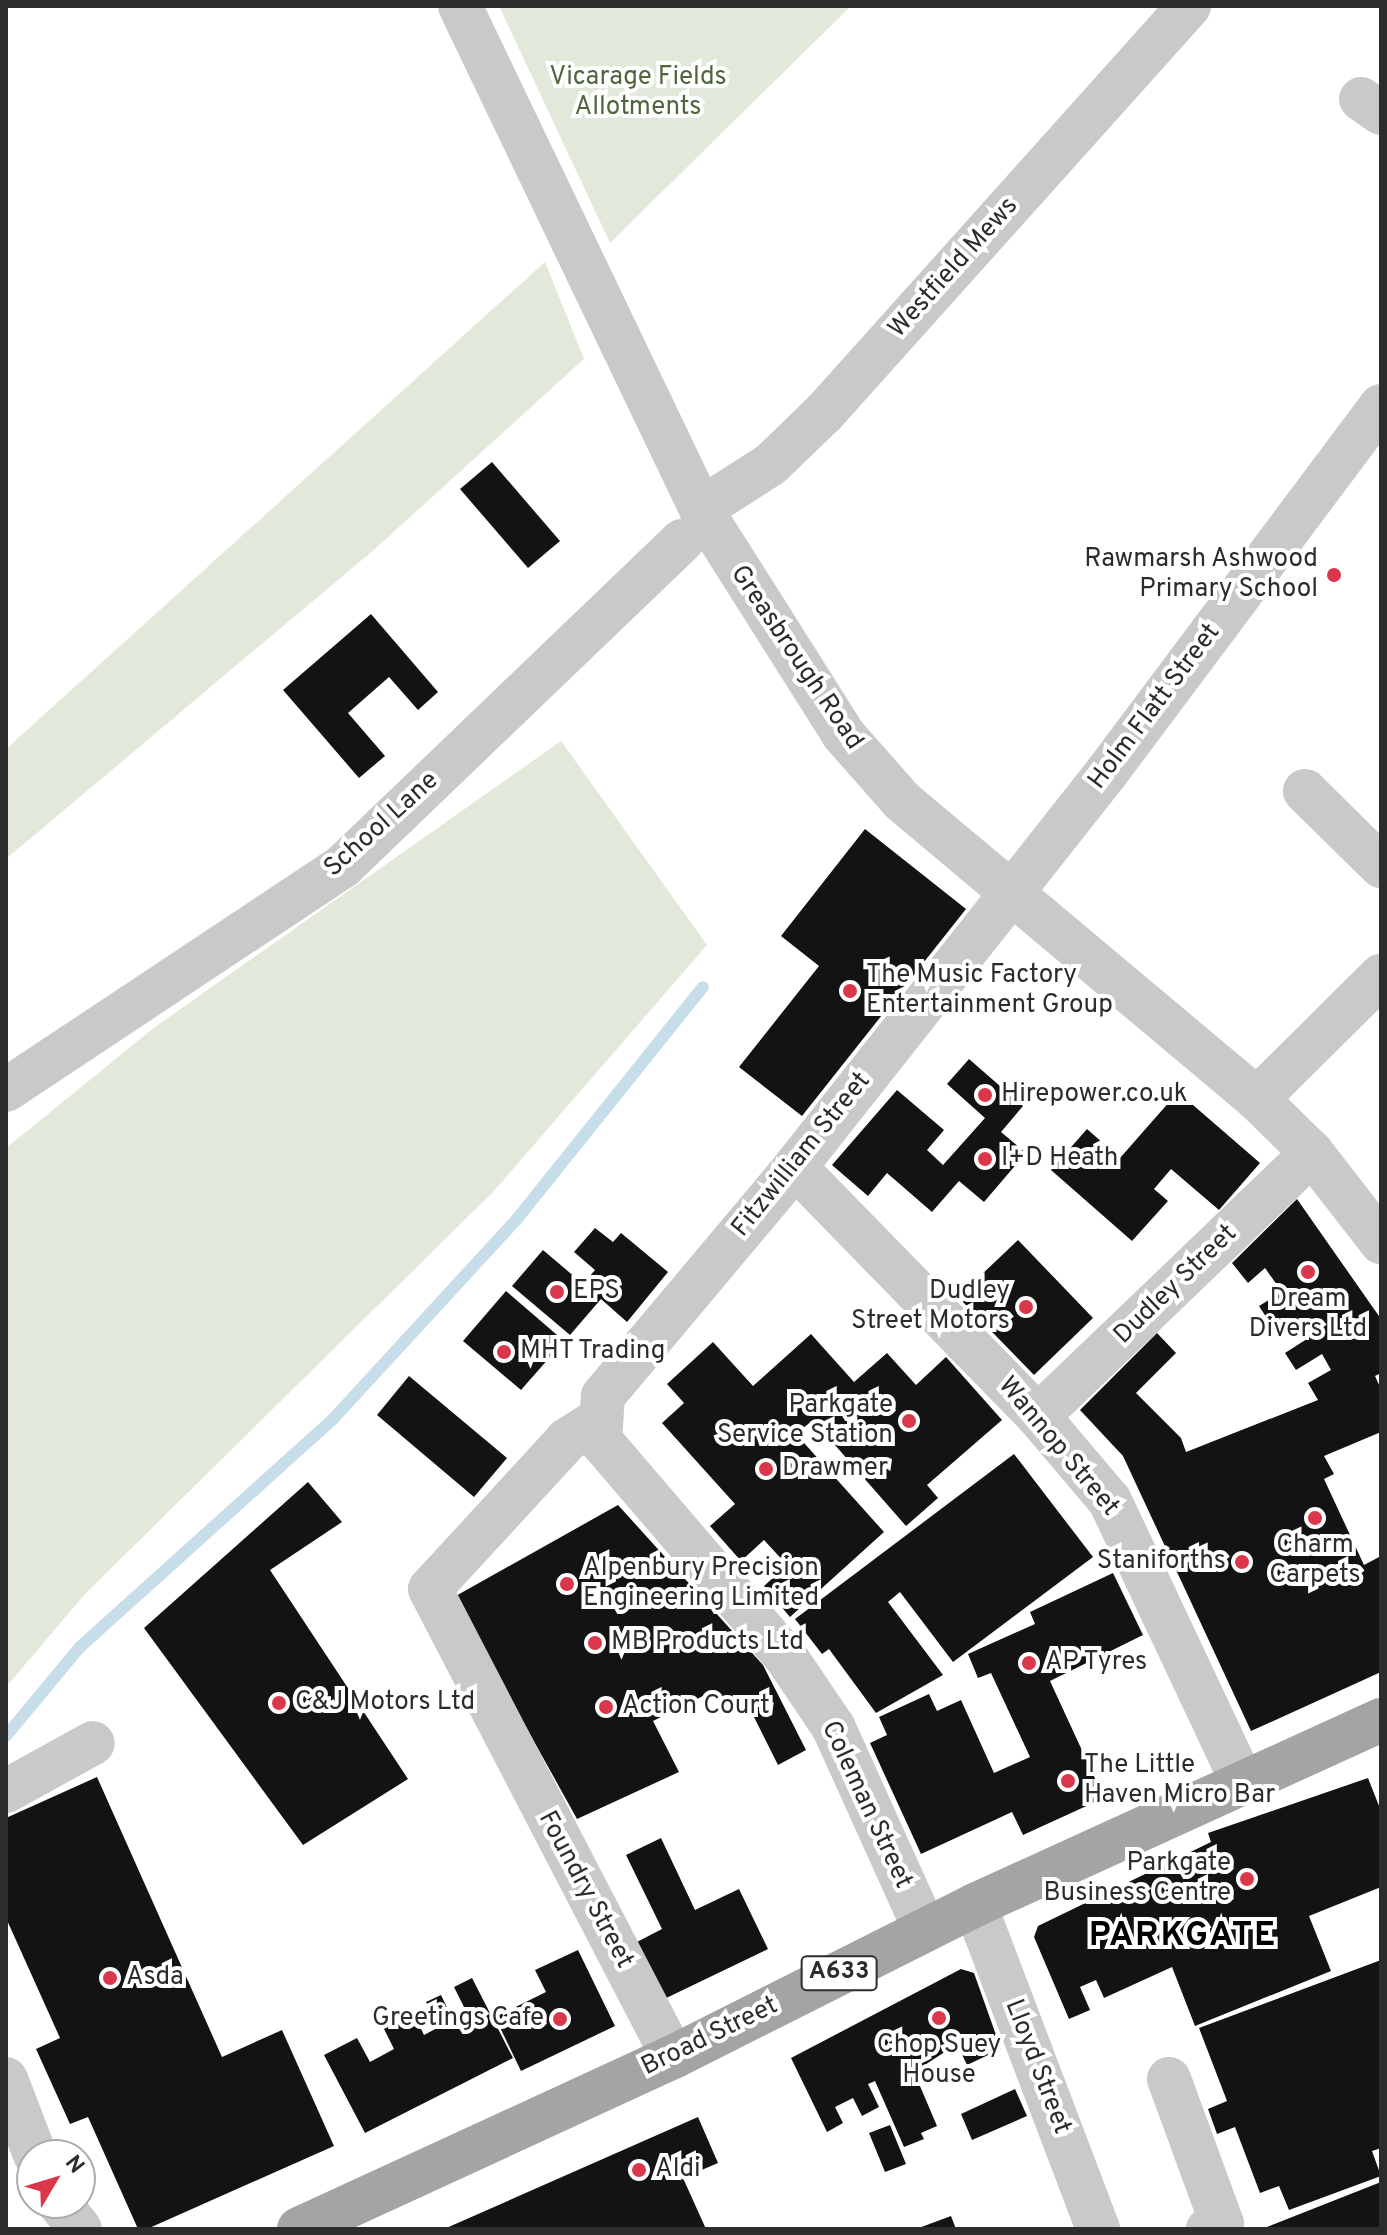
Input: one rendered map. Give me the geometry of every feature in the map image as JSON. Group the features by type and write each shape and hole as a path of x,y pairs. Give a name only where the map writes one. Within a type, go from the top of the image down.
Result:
{"main road":[{"name":"Broad Street","path":"299,2229 673,2057 975,1905 1381,1720"}],"street":[{"name":"Greasbrough Road","path":"460,6 615,342 691,525 843,734 902,801 1013,890 1257,1099 1312,1153 1381,1242"},
{"name":"Westfield Mews","path":"691,525 771,464 824,413 1189,6"},
{"name":"Holm Flatt Street","path":"1013,890 1381,406"},
{"name":"School Lane","path":"6,1090 343,866 691,525"},
{"path":"1305,791 1381,866"},
{"name":"Fitzwilliam Street","path":"597,1421 603,1396 622,1370 795,1167 1013,890"},
{"path":"1257,1099 1381,976"},
{"name":"Dudley Street","path":"1038,1416 1312,1153"},
{"name":"Wannop Street","path":"795,1167 1038,1416 1110,1501 1242,1781"},
{"name":"Coleman Street","path":"597,1421 600,1440 639,1492 786,1657 834,1728 925,1930"},
{"name":"Foundry Street","path":"597,1421 567,1440 432,1581 433,1600 673,2057"},
{"path":"6,1791 93,1743"},
{"name":"Lloyd Street","path":"975,1905 1098,2229"},
{"path":"6,2079 29,2139"},
{"path":"1169,2079 1222,2224 1208,2229"}],"green space":[{"name":"Vicarage Fields Allotments","path":"499,6 851,6 610,243"},
{"path":"545,262 584,359 376,548 6,859 6,749"},
{"path":"561,741 707,945 493,1192 85,1594 6,1687 6,1148 155,1027"}],"building":[{"path":"492,462 560,541 528,568 460,489"},
{"path":"371,614 438,692 418,710 389,677 348,713 385,756 359,778 283,690"},
{"name":"The Music Factory Entertainment Group","path":"865,829 966,909 802,1116 739,1067 819,966 781,936"},
{"path":"969,1059 1023,1106 1001,1132 1026,1153 984,1202 959,1181 932,1212 887,1173 868,1196 832,1165 897,1090 944,1130 927,1150 943,1165 985,1118 947,1084"},
{"path":"1178,1092 1260,1163 1219,1210 1171,1169 1154,1189 1168,1201 1132,1241 1051,1170 1087,1129 1120,1158"},
{"path":"1297,1199 1381,1319 1381,1373 1375,1376 1381,1389 1381,1432 1324,1456 1334,1474 1324,1479 1364,1565 1381,1556 1381,1672 1251,1731 1123,1456 1080,1410 1157,1333 1176,1353 1136,1393 1181,1438 1186,1452 1318,1400 1308,1383 1331,1370 1322,1354 1296,1370 1285,1353 1310,1337 1300,1322 1279,1337 1259,1306 1282,1292 1265,1268 1248,1283 1232,1263"},
{"path":"595,1228 613,1242 621,1233 668,1272 627,1322 601,1299 570,1335 512,1286 543,1250 583,1284 595,1270 574,1252"},
{"name":"Dudley Street Motors","path":"1018,1240 1093,1318 1034,1375 958,1297"},
{"path":"506,1291 564,1341 521,1390 463,1341"},
{"path":"811,1334 854,1382 887,1353 916,1385 946,1357 1002,1420 927,1485 938,1498 906,1526 813,1420 796,1434 884,1532 790,1617 764,1586 787,1565 764,1540 741,1561 710,1526 735,1504 662,1423 684,1403 667,1384 713,1342 753,1386"},
{"path":"409,1376 507,1458 474,1497 377,1415"},
{"path":"1014,1454 1093,1557 953,1662 900,1592 888,1602 943,1675 876,1713 829,1649 822,1654 795,1619"},
{"name":"C&J Motors Ltd","path":"308,1482 342,1522 270,1570 408,1779 303,1845 144,1628"},
{"path":"618,1505 763,1665 806,1750 778,1765 746,1701 725,1713 715,1690 653,1721 679,1772 577,1819 454,1597"},
{"path":"1113,1573 1143,1635 1050,1681 1104,1798 1023,1835 1012,1812 921,1854 870,1743 887,1735 879,1717 929,1694 937,1711 961,1700 994,1773 1030,1757 991,1673 978,1678 968,1654 1035,1624 1030,1612"},
{"name":"Asda","path":"97,1777 222,2057 282,2030 334,2146 147,2229 138,2229 88,2117 70,2124 36,2049 60,2038 6,1918 6,1818"},
{"path":"1368,1778 1381,1811 1381,1887 1309,1916 1331,1971 1195,2026 1172,1967 1104,1998 1096,1980 1080,1987 1090,2010 1069,2019 1034,1937 1038,1926 1211,1842 1208,1833"},
{"path":"661,1838 695,1910 739,1889 768,1949 660,2001 633,1944 662,1929 626,1855"},
{"path":"578,1950 615,2026 521,2071 495,2017 546,1992 535,1970"},
{"path":"1381,1960 1381,2148 1372,2151 1381,2176 1289,2210 1279,2186 1260,2193 1235,2127 1217,2134 1208,2109 1227,2101 1199,2028"},
{"path":"961,1969 974,1973 1001,2049 967,2065 957,2044 914,2072 937,2126 921,2133 924,2139 904,2147 875,2081 868,2084 879,2107 862,2116 853,2098 835,2107 843,2123 827,2132 791,2058"},
{"path":"472,1978 513,2058 365,2133 324,2055 357,2038 370,2062 394,2049 382,2025 412,2010 424,2035 439,2027 426,2002 441,1995 454,2022 468,2015 454,1987"},
{"path":"1015,2089 1027,2116 972,2140 961,2114"},
{"name":"Aldi","path":"698,2117 718,2163 683,2178 706,2229 444,2229"},
{"path":"890,2125 906,2164 885,2172 869,2133"},
{"path":"1381,2182 1381,2229 1262,2229"},
{"path":"951,2216 956,2229 916,2229"}],"waterway":[{"path":"6,1736 80,1647 334,1418 517,1219 703,987"}],"place":[{"name":"Rawmarsh Ashwood Primary School","path":"1334,575"},
{"name":"The Music Factory Entertainment Group","path":"850,991"},
{"name":"Hirepower.co.uk","path":"985,1095"},
{"name":"I+D Heath","path":"985,1159"},
{"name":"Dream Divers Ltd","path":"1308,1272"},
{"name":"EPS","path":"557,1292"},
{"name":"Dudley Street Motors","path":"1026,1307"},
{"name":"MHT Trading","path":"504,1352"},
{"name":"Parkgate Service Station","path":"909,1421"},
{"name":"Drawmer","path":"766,1469"},
{"name":"Charm Carpets","path":"1315,1518"},
{"name":"Staniforths","path":"1242,1562"},
{"name":"Alpenbury Precision Engineering Limited","path":"567,1584"},
{"name":"MB Products Ltd","path":"595,1643"},
{"name":"AP Tyres","path":"1029,1663"},
{"name":"C&J Motors Ltd","path":"279,1703"},
{"name":"Action Court","path":"606,1707"},
{"name":"The Little Haven Micro Bar","path":"1068,1781"},
{"name":"Parkgate Business Centre","path":"1247,1879"},
{"name":"Asda","path":"110,1978"},
{"name":"Chop Suey House","path":"939,2018"},
{"name":"Greetings Cafe","path":"560,2019"},
{"name":"Aldi","path":"639,2170"}],"district":[{"name":"PARKGATE","path":"1183,1937"}]}
